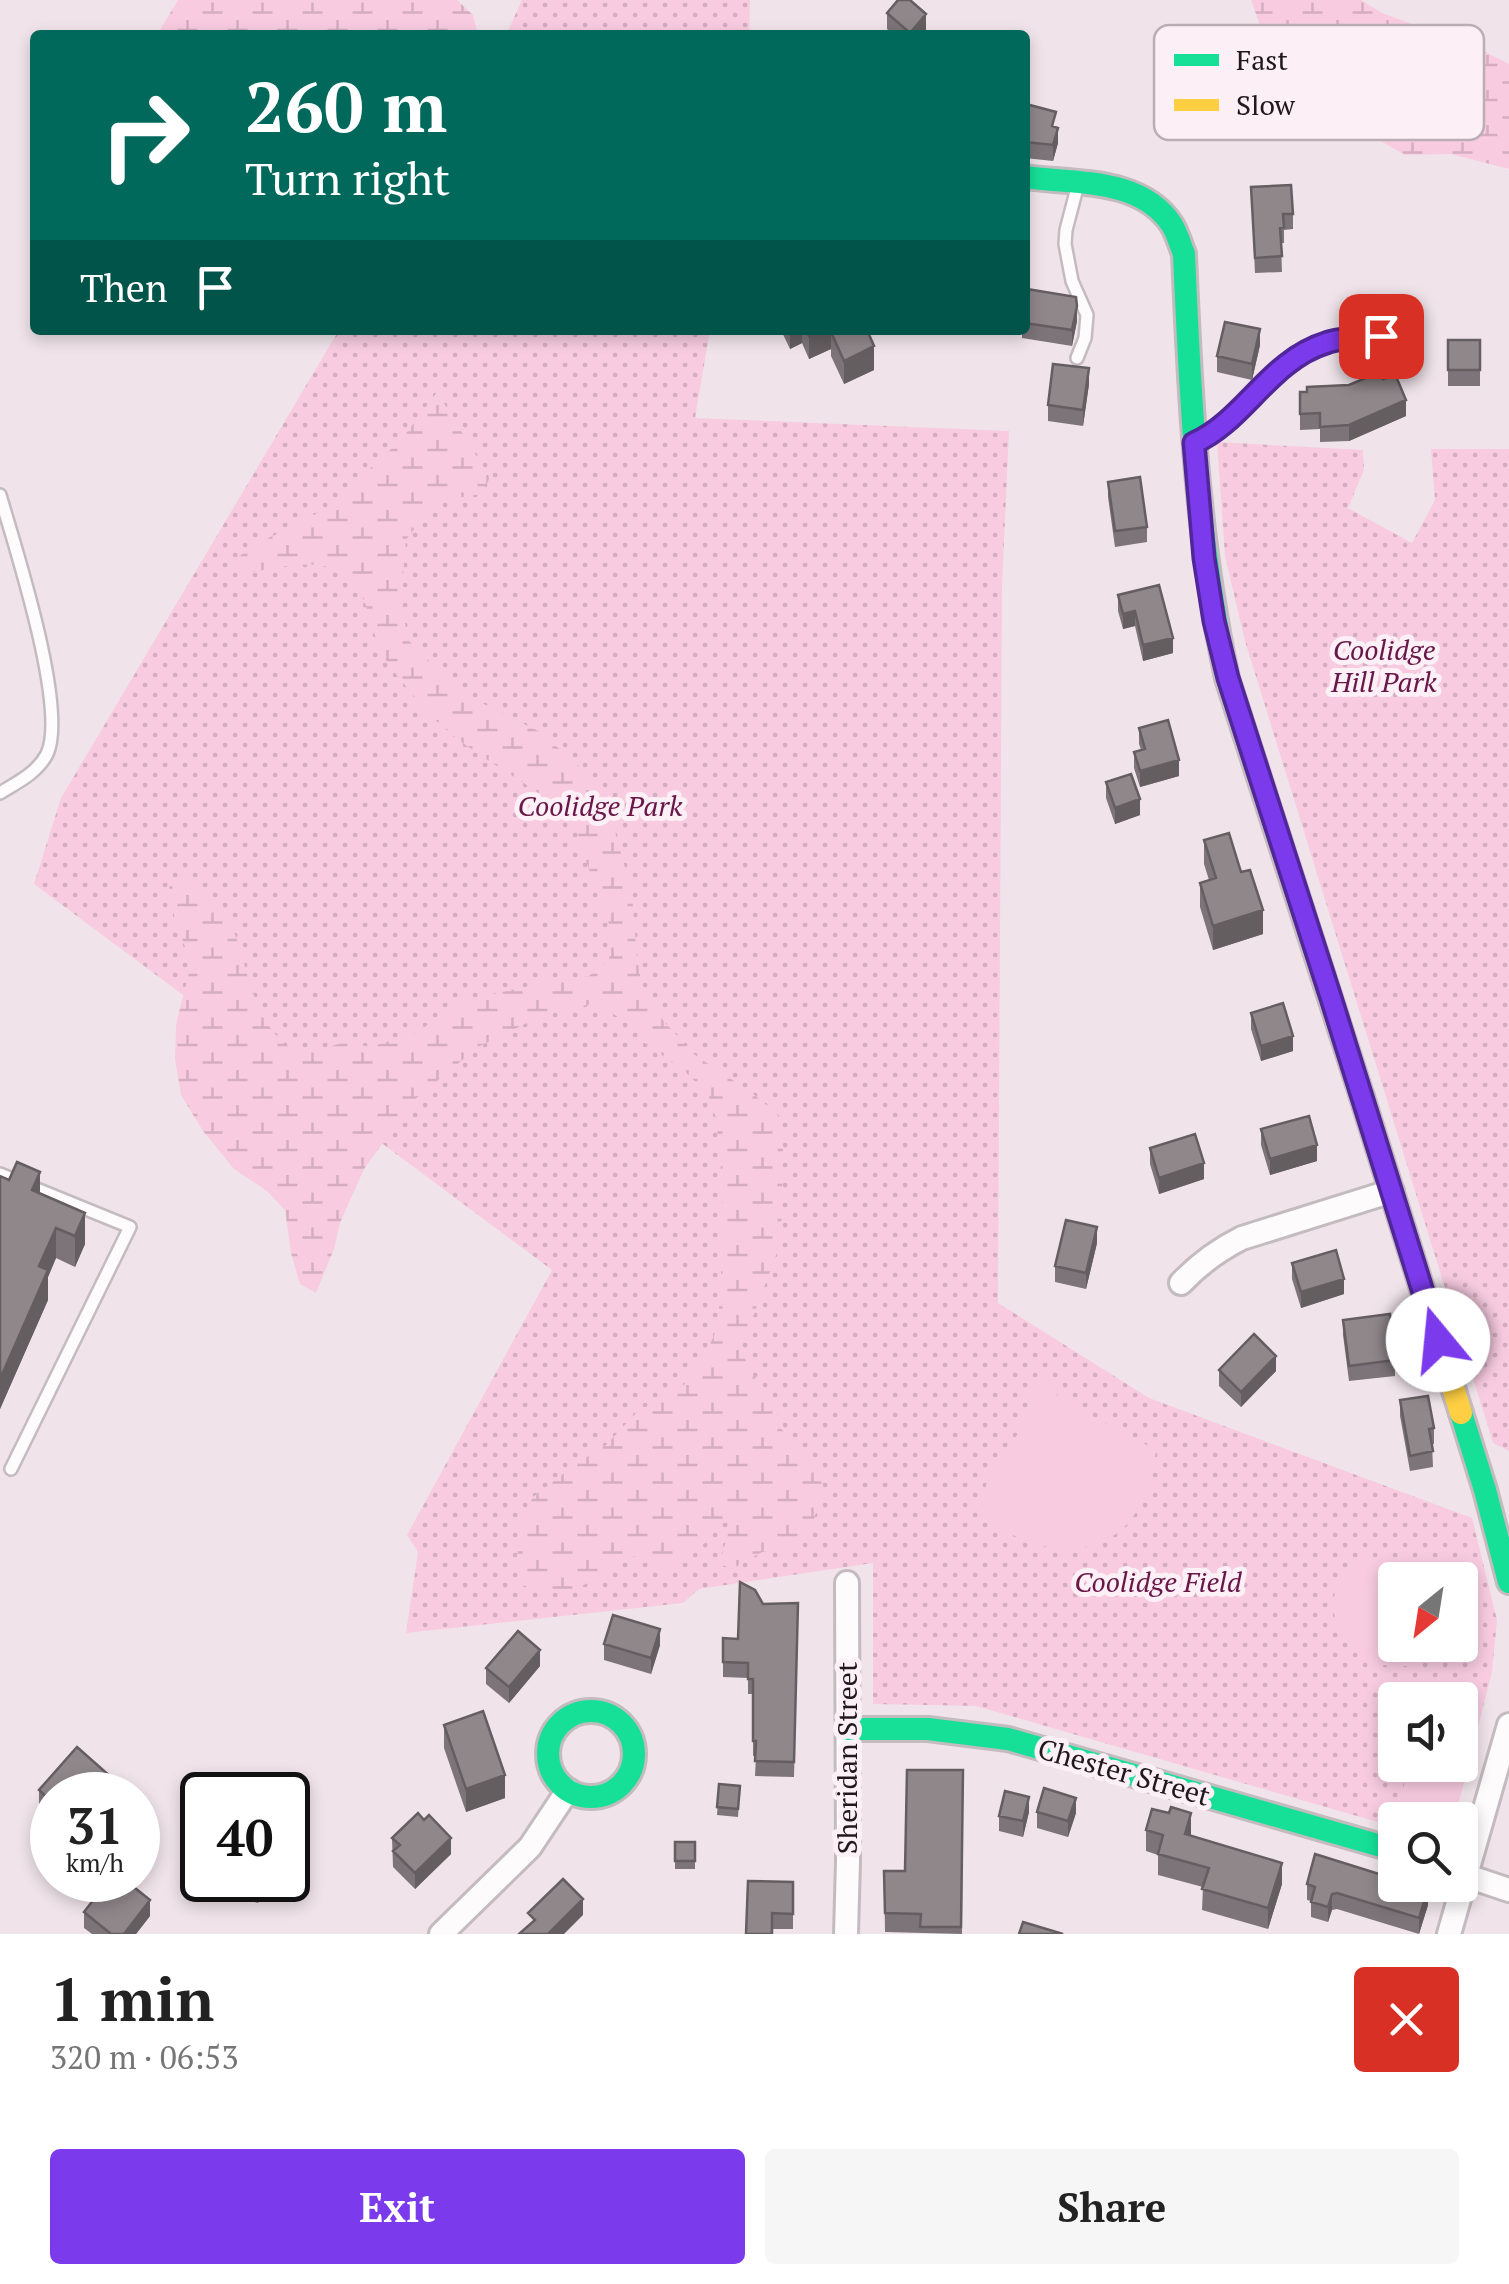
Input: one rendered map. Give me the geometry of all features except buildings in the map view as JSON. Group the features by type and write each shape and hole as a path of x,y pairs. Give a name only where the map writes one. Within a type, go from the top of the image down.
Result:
{"street":[{"path":"1030,178 1103,184 1141,196 1176,228 1184,254 1204,558 1228,678 1485,1490 1509,1582"},
{"path":"1180,1283 1219,1249 1242,1238 1392,1191"},
{"path":"1485,1490 1509,1488"},
{"name":"Sheridan Street","path":"846,1934 847,1583"},
{"path":"1478,1829 1509,1725"},
{"name":"Chester Street","path":"846,1729 941,1729 1008,1739 1378,1845"},
{"path":"441,1934 530,1847 568,1790"},
{"path":"1478,1877 1509,1890"},
{"path":"1449,1934 1457,1902"}],"lane":[{"path":"1077,358 1085,338 1087,315 1072,280 1065,244 1078,184"},
{"path":"1194,443 1212,435 1267,380 1307,352 1326,342 1401,334"},
{"path":"0,495 40,642 52,728 46,757 36,770 0,793"},
{"path":"0,1174 130,1227 11,1469"}],"green space":[{"path":"178,0 457,0 473,15 477,30 160,30"},
{"path":"522,0 750,0 749,30 508,30"},
{"path":"1251,0 1361,0 1415,25 1260,25"},
{"path":"1484,51 1509,64 1509,169 1451,154 1405,155 1379,140 1484,140"},
{"name":"Coolidge Park","path":"336,335 709,335 695,418 1009,431 1002,587 998,1303 1149,1398 1472,1518 1497,1620 1492,1672 1478,1727 1478,1682 1378,1682 1378,1782 1464,1782 1459,1802 1378,1802 1378,1822 976,1706 873,1704 873,1563 699,1589 683,1603 406,1633 418,1552 407,1535 552,1270 34,884 61,798"},
{"path":"437,392 490,478 481,494 431,506 406,540 401,600 408,640 460,692 540,732 587,773 612,821 632,893 643,991 661,1018 695,1055 781,1117 781,1242 741,1349 750,1371 777,1407 778,1426 817,1463 823,1489 812,1525 790,1547 762,1552 732,1569 718,1563 730,1516 718,1522 706,1542 671,1574 627,1553 580,1587 554,1591 522,1585 517,1560 520,1523 533,1497 606,1445 637,1412 683,1386 702,1363 718,1326 723,1238 716,1118 708,1094 682,1069 597,1003 545,1014 478,1047 414,1100 364,1169 316,1293 300,1284 285,1210 267,1191 234,1169 203,1131 181,1095 175,1059 176,1024 191,965 169,887 177,880 198,886 225,913 260,1010 288,1048 323,1049 344,1042 370,1047 413,1034 470,999 589,976 609,959 611,929 574,819 466,746 426,710 383,655 364,600 352,581 318,565 238,573 236,560 247,549 329,507 402,439"},
{"name":"Coolidge Hill Park","path":"1217,442 1363,450 1364,470 1348,508 1412,543 1435,500 1431,449 1509,449 1509,1451 1493,1443 1245,641 1225,556"},
{"path":"1046,1374 1056,1384 1057,1397 1156,1450 1148,1486 1133,1516 1123,1529 1093,1545 1066,1548 1035,1544 1000,1528 984,1510 989,1472 998,1470 1033,1405 1033,1382"},
{"path":"1361,1554 1383,1562 1378,1562 1378,1662 1410,1662 1408,1666 1383,1665 1368,1660 1343,1638 1334,1609 1335,1593 1348,1565"},
{"path":"1405,1782 1464,1782 1459,1802 1400,1802"}],"traffic: fast":[{"path":"1030,178 1105,186 1143,198 1172,225 1184,254 1202,520 1227,678 1362,1097"},
{"path":"1461,1413 1509,1582"},
{"path":"591,1711 621,1724 634,1754 621,1784 591,1797 561,1784 548,1754 561,1724 591,1711"},
{"path":"847,1729 928,1729 1008,1739 1378,1845"}],"traffic: slow":[{"path":"1362,1097 1461,1413"}],"route":[{"path":"1381,336 1326,342 1307,352 1267,380 1212,435 1194,443 1204,558 1228,678 1438,1340"}],"park label":[{"name":"Coolidge Field","path":"1158,1582"}]}
